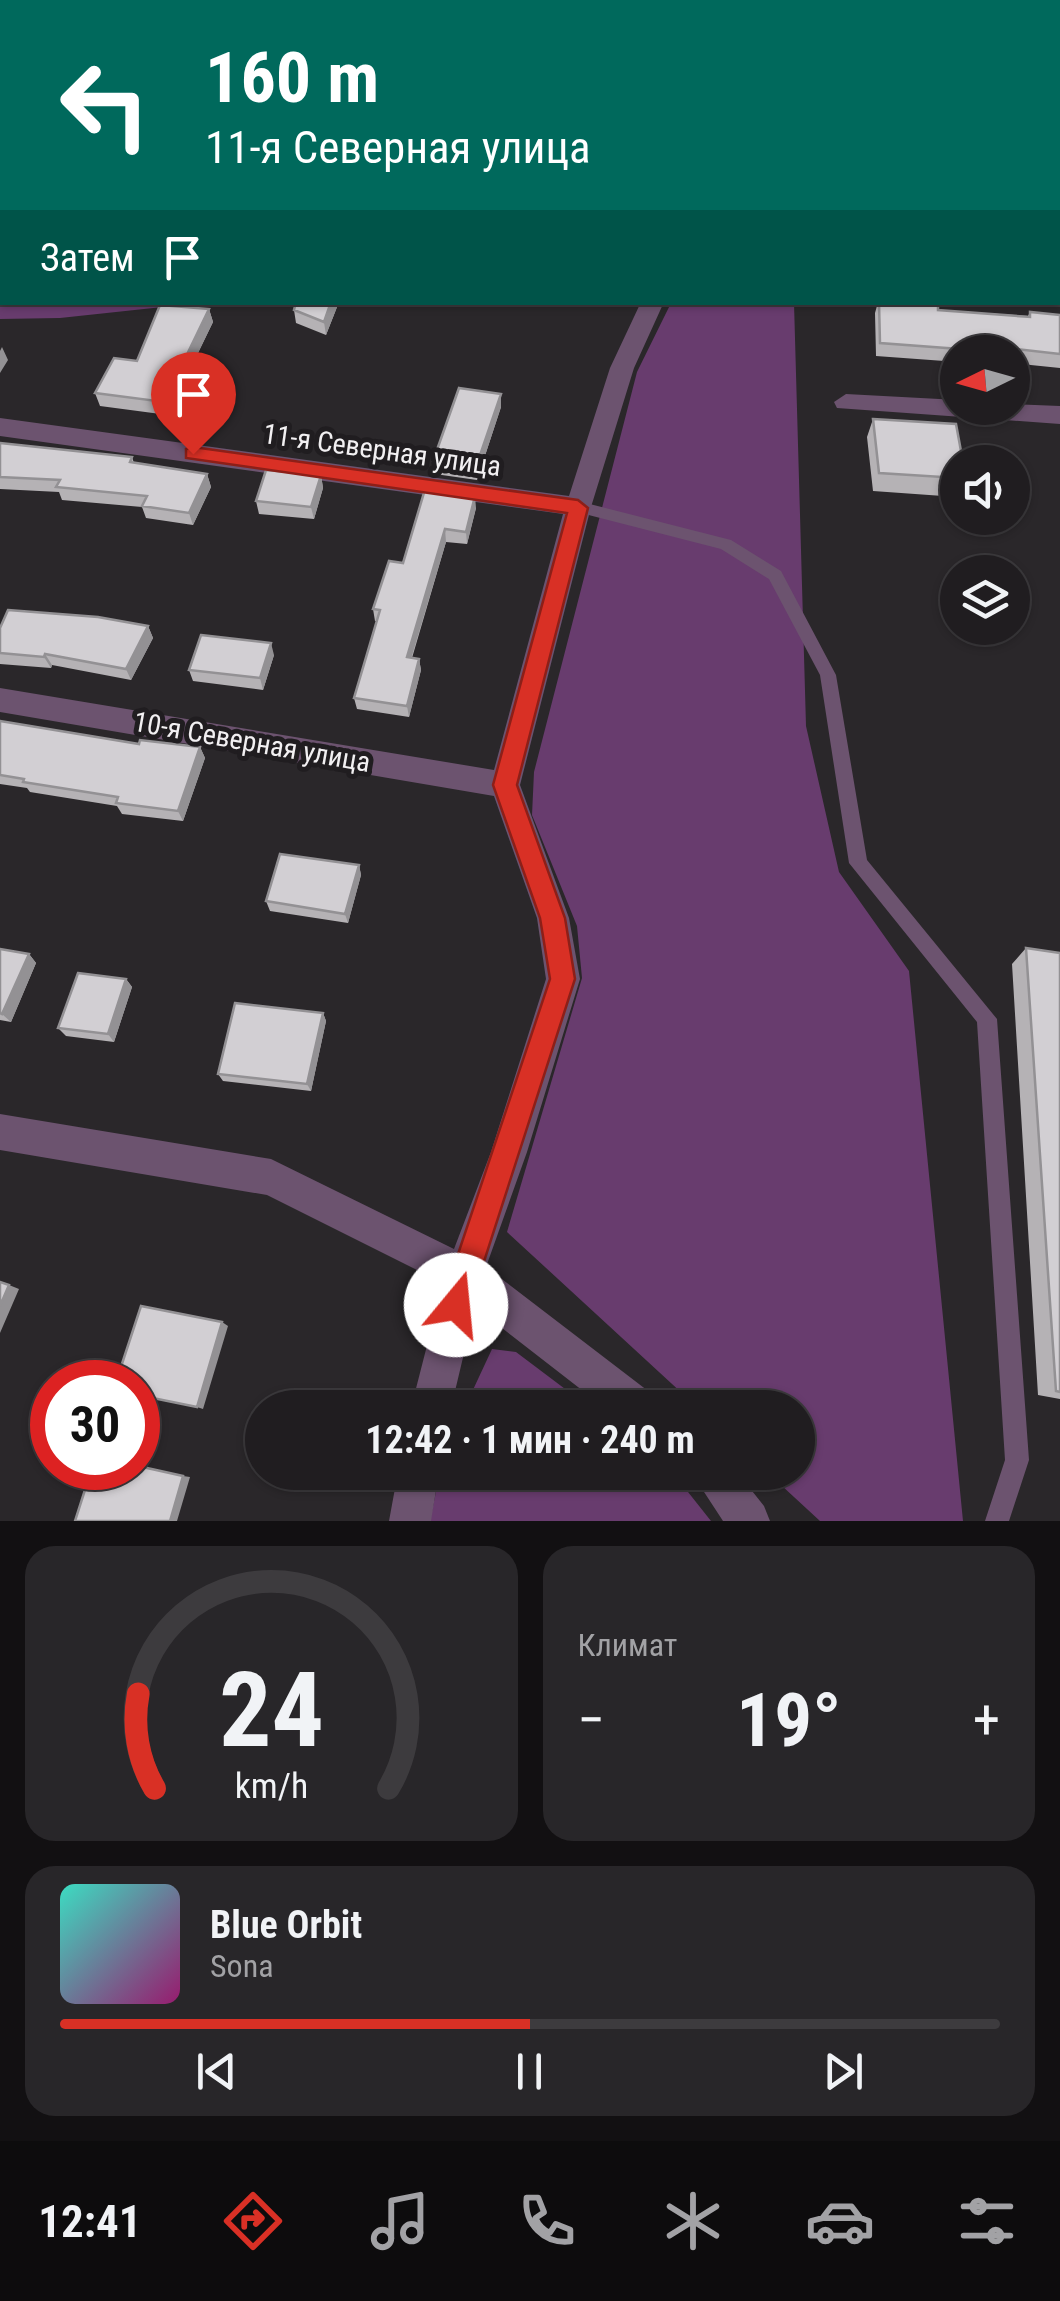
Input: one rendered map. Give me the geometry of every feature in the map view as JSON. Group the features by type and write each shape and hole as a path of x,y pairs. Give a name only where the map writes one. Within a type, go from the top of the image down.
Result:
{"street":[{"path":"435,1390 464,1274 563,979 553,918 505,785 578,508 622,368 653,305"},
{"path":"846,402 1060,416"},
{"name":"11-я Северная улица","path":"0,426 578,508"},
{"name":"10-я Северная улица","path":"0,700 505,785"},
{"path":"0,1132 270,1178 464,1274 615,1390"},
{"path":"410,1521 416,1490"},
{"path":"724,1490 749,1521"}],"lane":[{"path":"578,508 726,544 774,575 828,675 858,863 987,1019 1016,1460 997,1521"}],"shaded area":[{"path":"0,305 181,305 60,318 0,319"},
{"path":"670,305 794,305 806,726 839,872 909,971 963,1521 820,1521 786,1490 815,1490 815,1390 679,1390 507,1232 582,978 577,926 532,815 534,772 637,372"},
{"path":"492,1349 516,1352 566,1390 473,1390"},
{"path":"436,1490 686,1490 711,1521 430,1521"}],"building":[{"path":"160,305 209,309 164,402 95,393 114,358 137,361"},
{"path":"295,305 330,305 324,322 294,310"},
{"path":"879,305 938,305 938,310 1030,317 1030,312 1060,315 1060,354 1030,351 1030,335 940,335 940,348 880,343"},
{"path":"459,388 501,394 476,467 433,461"},
{"path":"873,419 956,425 960,445 940,445 940,477 879,473"},
{"path":"0,443 132,457 130,462 207,474 189,513 142,506 147,496 56,487 60,480 0,477"},
{"path":"266,470 321,475 311,507 256,501"},
{"path":"426,486 475,496 466,532 445,529 407,657 419,659 407,706 354,698 380,610 373,609 389,561 403,563"},
{"path":"8,610 98,617 148,626 126,669 45,654 44,657 0,653 0,628"},
{"path":"201,635 271,643 260,678 189,670"},
{"path":"0,721 139,744 140,740 200,747 178,811 116,803 118,797 0,775"},
{"path":"280,854 359,865 345,914 266,901"},
{"path":"1026,948 1060,953 1060,1392 1056,1391"},
{"path":"0,949 29,954 2,1014 0,1013"},
{"path":"78,973 126,979 108,1034 58,1028"},
{"path":"235,1003 323,1013 307,1084 218,1074"},
{"path":"0,1282 9,1285 0,1306"},
{"path":"141,1306 222,1322 197,1407 160,1399 160,1360 123,1360"},
{"path":"160,1471 183,1476 170,1521 75,1521 85,1490 160,1490"}],"route":[{"path":"193,454 578,508 505,785 553,918 563,979 456,1305"}]}
